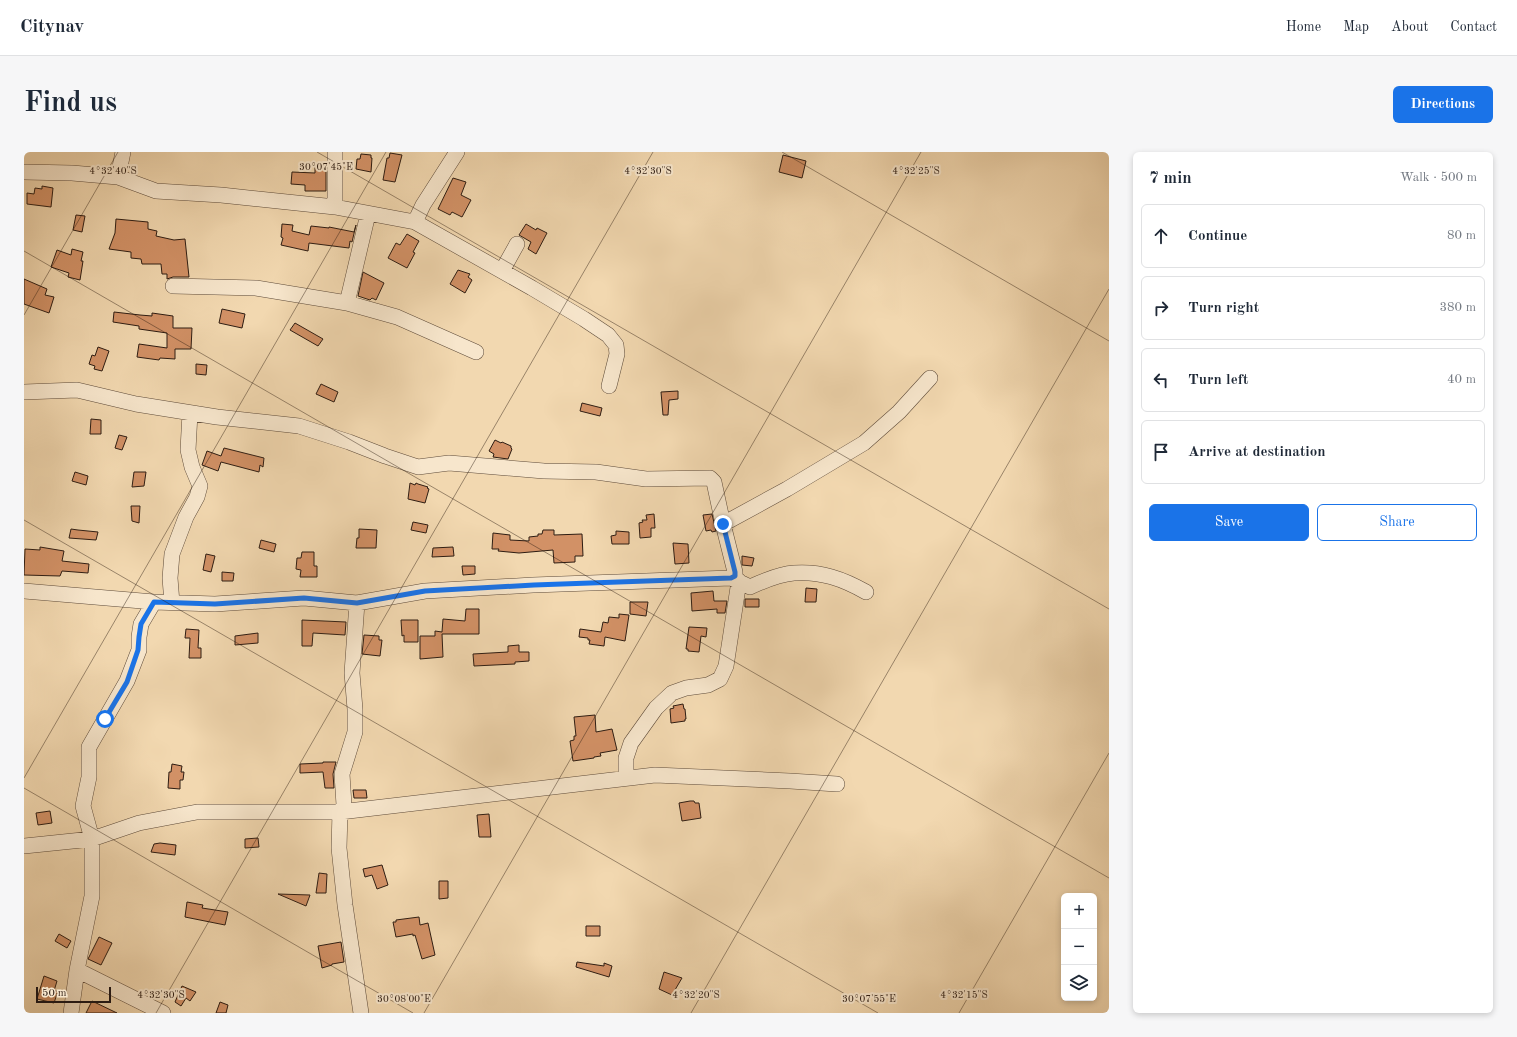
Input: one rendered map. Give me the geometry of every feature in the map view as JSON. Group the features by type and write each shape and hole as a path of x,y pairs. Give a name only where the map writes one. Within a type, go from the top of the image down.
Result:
{"street":[{"path":"118,177 123,152"},
{"path":"335,152 336,207"},
{"path":"415,222 423,205 457,152"},
{"path":"24,172 72,173 118,177 156,191 221,195 336,207 415,222 502,270 578,315 608,335 616,345 617,354 609,386"},
{"path":"347,303 368,214"},
{"path":"502,270 517,244"},
{"path":"173,286 256,288 347,303 397,317 476,352"},
{"path":"723,524 787,489 864,443 899,412 930,378"},
{"path":"24,392 77,390 136,404 299,426 418,467 449,463 544,471 596,472 646,479 710,478 714,482 735,572 726,666 720,679 708,685 686,688 672,693 656,708 631,743 626,758 626,778"},
{"path":"172,603 170,578 172,554 186,517 197,497 200,486 192,467 188,450 190,412"},
{"path":"24,591 172,603 215,604 304,598 357,603 425,591 534,585 735,580 750,587 794,573 824,574 848,581 866,592"},
{"path":"71,1013 77,970 92,896 92,839 83,806 89,777 90,748 127,682 138,650 141,624 154,602"},
{"path":"357,603 352,673 355,709 354,732 342,774 344,806 340,812 339,848 342,884 361,1013"},
{"path":"24,846 92,839 139,823 196,812 340,812 655,775 790,780 837,784"},
{"path":"77,970 163,1013"}],"building":[{"path":"390,153 402,155 395,182 383,180 387,158 389,158"},
{"path":"361,154 371,155 371,172 356,169 357,159 360,159"},
{"path":"783,155 806,161 802,178 779,172"},
{"path":"315,164 326,164 326,191 305,191 305,185 291,184 292,172 315,173"},
{"path":"453,178 466,182 461,195 471,200 462,217 452,212 450,215 438,209"},
{"path":"42,186 53,188 51,207 27,204 27,193 34,194 35,188 42,189"},
{"path":"76,215 85,216 82,232 73,230"},
{"path":"116,219 148,222 148,229 157,231 156,236 174,240 185,239 189,277 173,277 167,279 167,274 162,274 161,264 142,264 141,259 131,258 131,252 109,249 115,233"},
{"path":"282,224 293,225 292,231 309,235 311,226 329,227 354,232 356,225 352,242 350,241 349,248 309,243 308,251 281,245 283,238 281,237"},
{"path":"526,224 536,230 537,228 547,233 536,254 528,249 531,242 519,235"},
{"path":"407,234 419,241 413,252 415,253 407,268 388,258 396,243 400,245"},
{"path":"72,249 83,252 80,280 68,277 69,273 51,267 57,250 71,255"},
{"path":"458,270 470,274 468,277 472,280 465,293 450,284"},
{"path":"363,272 384,283 376,300 372,298 370,300 358,296"},
{"path":"24,279 47,289 45,295 54,297 49,313 24,304"},
{"path":"222,309 245,314 242,328 219,323"},
{"path":"114,312 152,316 152,313 173,316 173,328 192,328 191,349 175,349 175,359 160,358 159,360 137,357 139,344 167,348 167,333 139,329 139,326 113,322"},
{"path":"295,323 323,339 318,346 290,330"},
{"path":"98,347 109,351 102,371 94,369 95,366 89,364 92,355 95,356"},
{"path":"196,364 207,365 206,375 196,374"},
{"path":"321,384 338,392 334,402 316,394"},
{"path":"678,391 678,399 669,400 668,415 663,415 661,392"},
{"path":"582,403 602,408 600,416 580,411"},
{"path":"91,419 101,420 101,434 90,434"},
{"path":"119,435 127,437 122,450 115,448"},
{"path":"495,440 511,446 512,449 508,459 493,457 494,454 489,451"},
{"path":"224,448 264,458 263,467 260,465 259,472 221,462 218,471 202,465 207,451 221,456"},
{"path":"75,472 88,476 86,485 72,481"},
{"path":"134,472 146,472 144,486 132,487"},
{"path":"410,483 415,485 416,483 428,487 427,488 429,489 425,503 408,499"},
{"path":"131,506 140,506 139,523 132,521"},
{"path":"654,514 655,528 651,528 651,537 640,538 639,523 643,522 642,520 647,520 646,515"},
{"path":"712,514 716,531 706,531 703,515"},
{"path":"413,522 428,525 426,533 411,530"},
{"path":"71,529 98,532 96,540 69,538"},
{"path":"359,529 377,530 376,548 356,548 357,538 359,538"},
{"path":"543,530 554,530 554,535 582,534 583,556 575,556 575,562 554,563 553,550 519,553 492,549 493,533 510,535 510,540 529,541 529,537 542,534"},
{"path":"616,531 629,532 629,544 612,544 611,536 616,535"},
{"path":"261,540 276,544 274,552 259,548"},
{"path":"673,543 688,544 689,563 675,564"},
{"path":"40,547 64,551 62,561 89,564 88,573 62,571 60,576 24,575 25,549 40,550"},
{"path":"453,547 454,556 432,557 433,548"},
{"path":"302,552 314,552 314,566 317,566 317,577 300,577 301,570 296,569 297,558 301,558"},
{"path":"206,554 215,556 211,572 203,570"},
{"path":"742,556 754,558 752,566 742,565"},
{"path":"462,566 475,566 475,574 463,575"},
{"path":"222,572 234,573 233,581 222,581"},
{"path":"806,588 817,589 816,602 805,602"},
{"path":"713,591 714,601 727,601 725,613 717,613 717,609 692,611 691,593"},
{"path":"745,599 759,599 759,607 745,607"},
{"path":"630,602 648,602 646,616 630,614"},
{"path":"466,609 479,609 479,634 442,634 443,657 420,659 420,636 435,636 435,631 442,632 443,619 465,621"},
{"path":"619,614 629,615 625,641 605,637 604,646 589,644 590,640 588,640 588,638 579,637 580,629 601,632 603,622 608,623 609,617 619,618"},
{"path":"302,620 346,622 345,635 313,633 312,646 302,646"},
{"path":"401,620 418,620 418,642 404,642"},
{"path":"689,627 707,628 706,637 701,636 699,652 688,651 688,649 686,649"},
{"path":"186,629 199,630 198,648 201,648 201,658 189,658 190,638 185,638"},
{"path":"258,633 258,643 235,645 235,636"},
{"path":"364,635 379,636 379,640 382,640 380,656 362,654"},
{"path":"519,645 519,652 529,652 529,661 515,662 515,664 474,666 473,654 508,652 508,646"},
{"path":"683,704 685,709 685,721 671,723 670,709 674,708 673,706"},
{"path":"595,715 596,732 612,729 617,750 600,753 601,756 594,758 573,761 570,741 574,740 574,736 576,736 574,717"},
{"path":"336,762 333,774 334,788 325,788 323,772 300,773 300,764"},
{"path":"172,764 182,766 181,772 184,772 183,780 180,780 180,789 168,788 169,772 171,772"},
{"path":"353,790 366,790 367,798 354,798"},
{"path":"690,801 699,803 701,818 682,821 679,803"},
{"path":"50,811 52,823 38,825 36,813"},
{"path":"489,814 491,837 479,837 477,815"},
{"path":"258,838 259,847 245,848 245,839"},
{"path":"160,843 176,845 175,855 151,852 154,844"},
{"path":"382,865 388,885 377,889 372,875 365,877 363,869"},
{"path":"319,873 327,874 326,893 316,893"},
{"path":"439,881 448,881 448,898 439,899"},
{"path":"278,894 310,895 306,906"},
{"path":"187,902 203,905 202,908 228,912 225,925 185,917"},
{"path":"419,917 420,925 428,923 435,955 422,959 415,935 413,936 413,934 396,937 393,922 396,922 396,920"},
{"path":"586,926 600,926 600,936 586,936"},
{"path":"59,934 71,941 67,948 55,941"},
{"path":"99,937 112,943 101,965 88,959"},
{"path":"341,942 344,962 332,964 322,968 318,946"},
{"path":"577,962 604,966 604,963 612,966 609,977 576,967"},
{"path":"664,972 682,978 672,995 659,989"},
{"path":"44,976 57,981 54,991 58,991 54,1003 37,999"},
{"path":"182,986 196,992 190,1001 186,998 181,1006 175,1002"},
{"path":"92,1001 117,1013 86,1013"},
{"path":"220,1002 228,1005 226,1013 216,1013"}],"route":[{"path":"105,719 127,682 138,650 141,624 154,602 215,604 304,598 357,603 425,591 534,585 731,578 735,576 735,572 723,524"}]}
